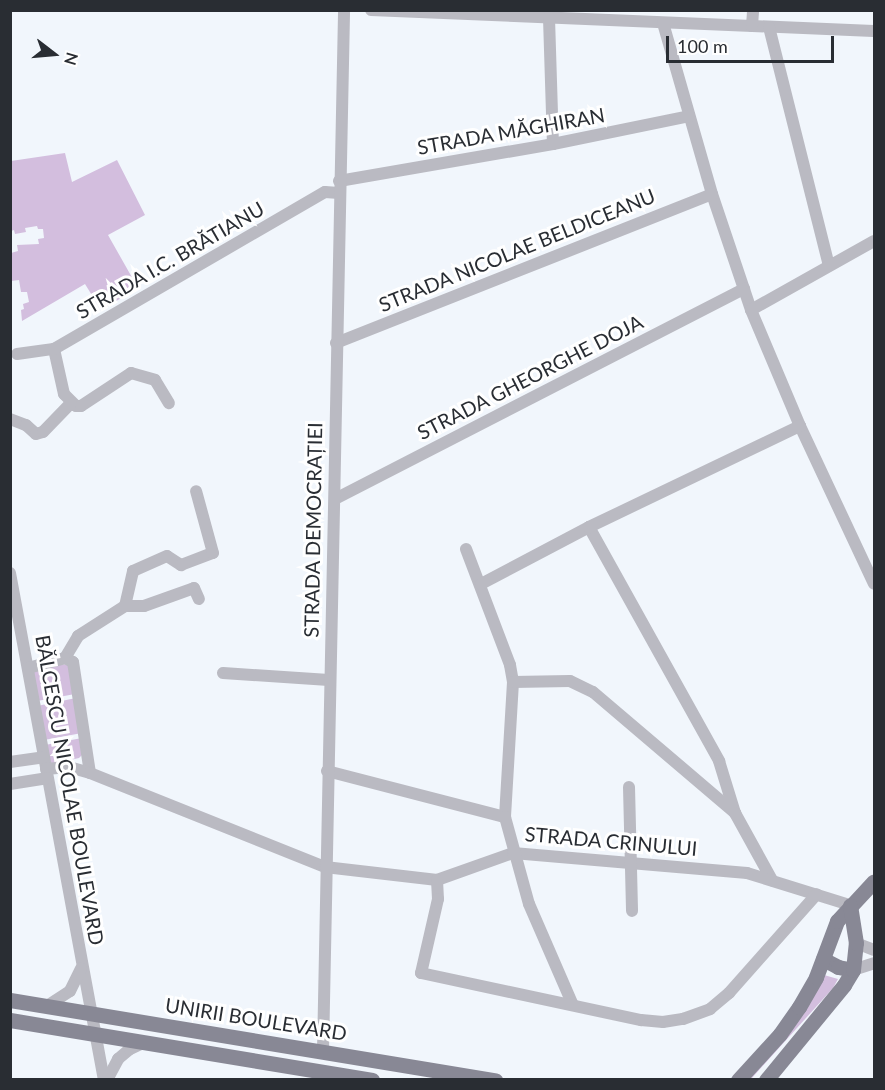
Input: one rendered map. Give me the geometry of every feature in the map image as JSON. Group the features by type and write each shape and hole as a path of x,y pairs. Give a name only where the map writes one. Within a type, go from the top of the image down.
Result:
{"main road":[{"path":"738,1080 763,1053 799,1007 823,959 837,921 874,881"},
{"path":"766,1080 844,985 853,970 856,943 850,905"},
{"path":"830,938 856,943"},
{"path":"823,959 838,967 853,970"},
{"name":"UNIRII BOULEVARD","path":"10,1000 495,1080"},
{"name":"UNIRII BOULEVARD","path":"10,1020 372,1080"},
{"path":"727,1080 763,1053"},
{"path":"779,1064 781,1080"}],"street":[{"name":"STRADA DEMOCRAȚIEI","path":"323,1051 344,10"},
{"path":"371,10 549,18 565,15 663,23 874,31"},
{"path":"752,26 753,10"},
{"path":"549,18 553,144"},
{"path":"663,23 712,194 751,310 800,426 874,584"},
{"path":"768,27 829,266"},
{"name":"STRADA MĂGHIRAN","path":"339,187 689,116"},
{"name":"STRADA I.C. BRĂTIANU","path":"17,354 54,349 325,192 339,187"},
{"name":"STRADA NICOLAE BELDICEANU","path":"336,343 712,194"},
{"path":"751,310 874,241"},
{"name":"STRADA GHEORGHE DOJA","path":"334,499 744,290"},
{"path":"54,349 64,394 72,403 81,406 131,373 155,381 169,403"},
{"path":"10,419 26,424 36,434 43,432 72,403"},
{"path":"481,584 589,527 800,426"},
{"path":"125,606 133,571 167,556 181,565 213,553 196,491"},
{"path":"589,527 719,760 735,813 772,880"},
{"path":"466,549 481,584 513,682 505,816"},
{"name":"BĂLCESCU NICOLAE BOULEVARD","path":"10,573 90,1014 105,1080"},
{"path":"65,658 78,636 125,606 144,606 194,588 199,599"},
{"path":"28,668 65,658 74,662 90,773"},
{"path":"223,673 329,680"},
{"path":"513,682 557,680 581,684 735,813"},
{"path":"10,762 46,768 69,767 90,773 325,867 437,880 513,853 529,904 572,1003"},
{"path":"10,784 46,768"},
{"name":"STRADA CRINULUI","path":"327,771 505,816 513,853 747,873 850,905"},
{"path":"629,787 632,911"},
{"path":"437,880 438,899 421,973 572,1003 641,1020 663,1022 683,1019 710,1009 745,977 817,894"},
{"path":"856,943 874,950"},
{"path":"853,970 874,963"},
{"path":"47,1006 70,991 82,966"},
{"path":"105,1080 118,1059 130,1049 143,1043"}],"shaded area":[{"path":"65,153 72,182 117,160 145,215 108,235 138,288 101,310 85,284 22,321 23,304 29,302 27,292 21,292 19,280 11,281 11,253 18,251 17,245 39,244 38,239 44,238 43,229 38,229 37,226 25,228 26,232 15,234 14,230 11,231 11,161"},
{"path":"60,664 68,665 75,694 37,701 31,670"},
{"path":"76,698 82,733 44,740 37,706"},
{"path":"82,738 83,754 79,758 48,765 45,745"},
{"path":"824,975 838,979 833,988 751,1079 743,1080"}]}
